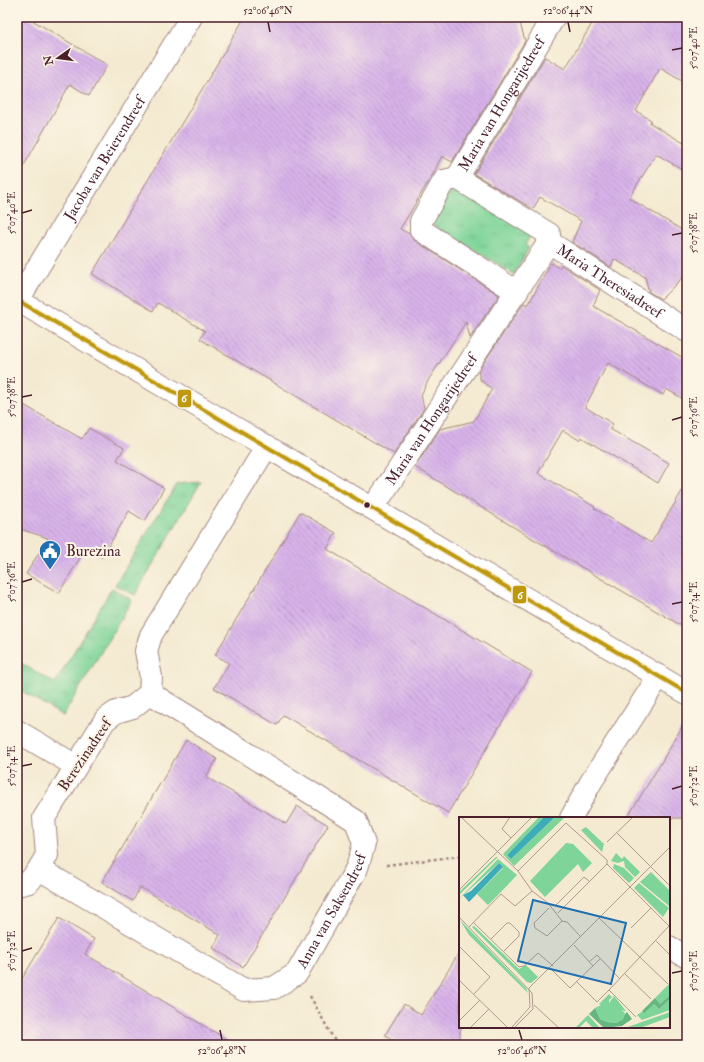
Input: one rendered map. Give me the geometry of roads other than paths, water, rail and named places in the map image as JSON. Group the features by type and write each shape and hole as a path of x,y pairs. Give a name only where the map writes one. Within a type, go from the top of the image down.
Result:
{"street":[{"name":"Jacoba van Beierendreef","path":"17,300 191,17"},
{"name":"Maria van Hongarijedreef","path":"517,292 420,230 421,221 444,181 457,178 554,17"},
{"name":"Maria Theresiadreef","path":"457,178 550,234 549,242 687,331"},
{"name":"Maria van Hongarijedreef","path":"373,508 549,242"},
{"path":"17,300 687,693"},
{"path":"150,693 152,677 146,651 151,635 267,446"},
{"path":"572,817 591,782 659,676"},
{"name":"Berezinadreef","path":"17,885 29,882 39,869 47,854 44,818 105,720 116,712 133,707 150,693"},
{"name":"Anna van Saksendreef","path":"39,869 244,990 274,988 296,973 357,868 364,844 356,821 150,693"},
{"path":"17,731 76,766"},
{"path":"670,948 687,957"}],"place":[{"name":"Burezina","path":"50,570"}]}
